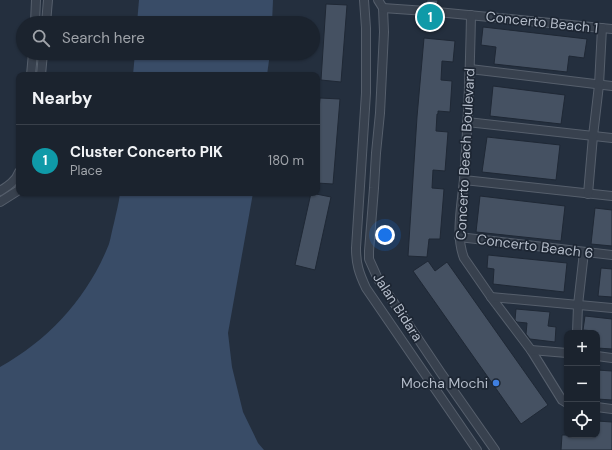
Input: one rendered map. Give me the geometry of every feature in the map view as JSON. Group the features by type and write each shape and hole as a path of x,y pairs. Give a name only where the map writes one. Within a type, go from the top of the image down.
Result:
{"street":[{"path":"35,16 36,0"},
{"path":"47,16 48,0"},
{"name":"Jalan Bidara","path":"364,0 366,22 366,93 356,262 366,288 476,450"},
{"name":"Jalan Bidara","path":"378,0 383,8 384,32 380,113 369,259 378,280 495,450"},
{"path":"383,8 426,11"},
{"name":"Concerto Beach 1","path":"437,12 612,29"},
{"name":"Concerto Beach Boulevard","path":"471,15 470,70 464,180 459,237 461,251 464,258 491,297 531,350 562,400 565,402"},
{"path":"588,194 599,85 602,28"},
{"path":"31,72 32,60"},
{"path":"42,72 43,60"},
{"path":"470,70 612,86"},
{"path":"467,122 612,138"},
{"path":"362,152 376,153"},
{"path":"0,191 16,178"},
{"path":"464,180 612,196"},
{"path":"0,202 16,192"},
{"name":"Concerto Beach 6","path":"459,237 612,255"},
{"path":"576,330 584,252"},
{"path":"356,262 369,259"},
{"path":"491,297 612,308"},
{"path":"531,350 564,353"},
{"path":"600,356 612,358"},
{"path":"600,407 612,409"}],"water":[{"path":"139,0 273,0 272,16 138,16"},
{"path":"134,60 269,60 267,72 133,72"},
{"path":"119,196 252,196 228,333 232,367 243,412 258,443 264,450 0,450 0,367 18,356 51,330 78,299 90,282 109,244"}],"building":[{"path":"427,0 438,0 437,7 434,7 432,11 432,15 436,17 435,24 424,23 425,16 429,16 431,12 431,8 426,6"},
{"path":"326,4 347,5 341,82 321,80"},
{"path":"483,27 587,39 584,58 569,56 567,72 494,64 496,47 481,45"},
{"path":"424,38 455,41 453,62 442,61 441,80 452,81 450,112 438,111 437,114 436,131 448,132 445,171 433,170 432,188 444,189 440,239 429,239 427,257 408,256"},
{"path":"493,86 565,95 561,124 490,116"},
{"path":"320,98 340,99 333,184 320,183"},
{"path":"487,137 560,145 556,180 482,172"},
{"path":"320,195 331,197 315,270 295,265 310,196"},
{"path":"480,196 565,206 561,241 476,232"},
{"path":"595,208 612,210 612,246 591,244"},
{"path":"488,255 567,263 564,292 493,284 494,269 487,268"},
{"path":"428,261 435,271 447,262 548,405 521,424 413,271"},
{"path":"601,268 612,269 612,297 598,296"},
{"path":"516,309 550,312 548,326 556,327 555,342 530,339 526,334 527,323 517,322 515,320"},
{"path":"585,316 612,319 612,349 600,348 600,330 583,330"},
{"path":"600,370 612,371 612,400 600,399"},
{"path":"600,421 612,422 612,450 561,450 562,435 564,435 564,438 600,438"}],"place":[{"name":"Cluster Concerto PIK","path":"430,17"},
{"name":"Mocha Mochi","path":"496,383"}]}
